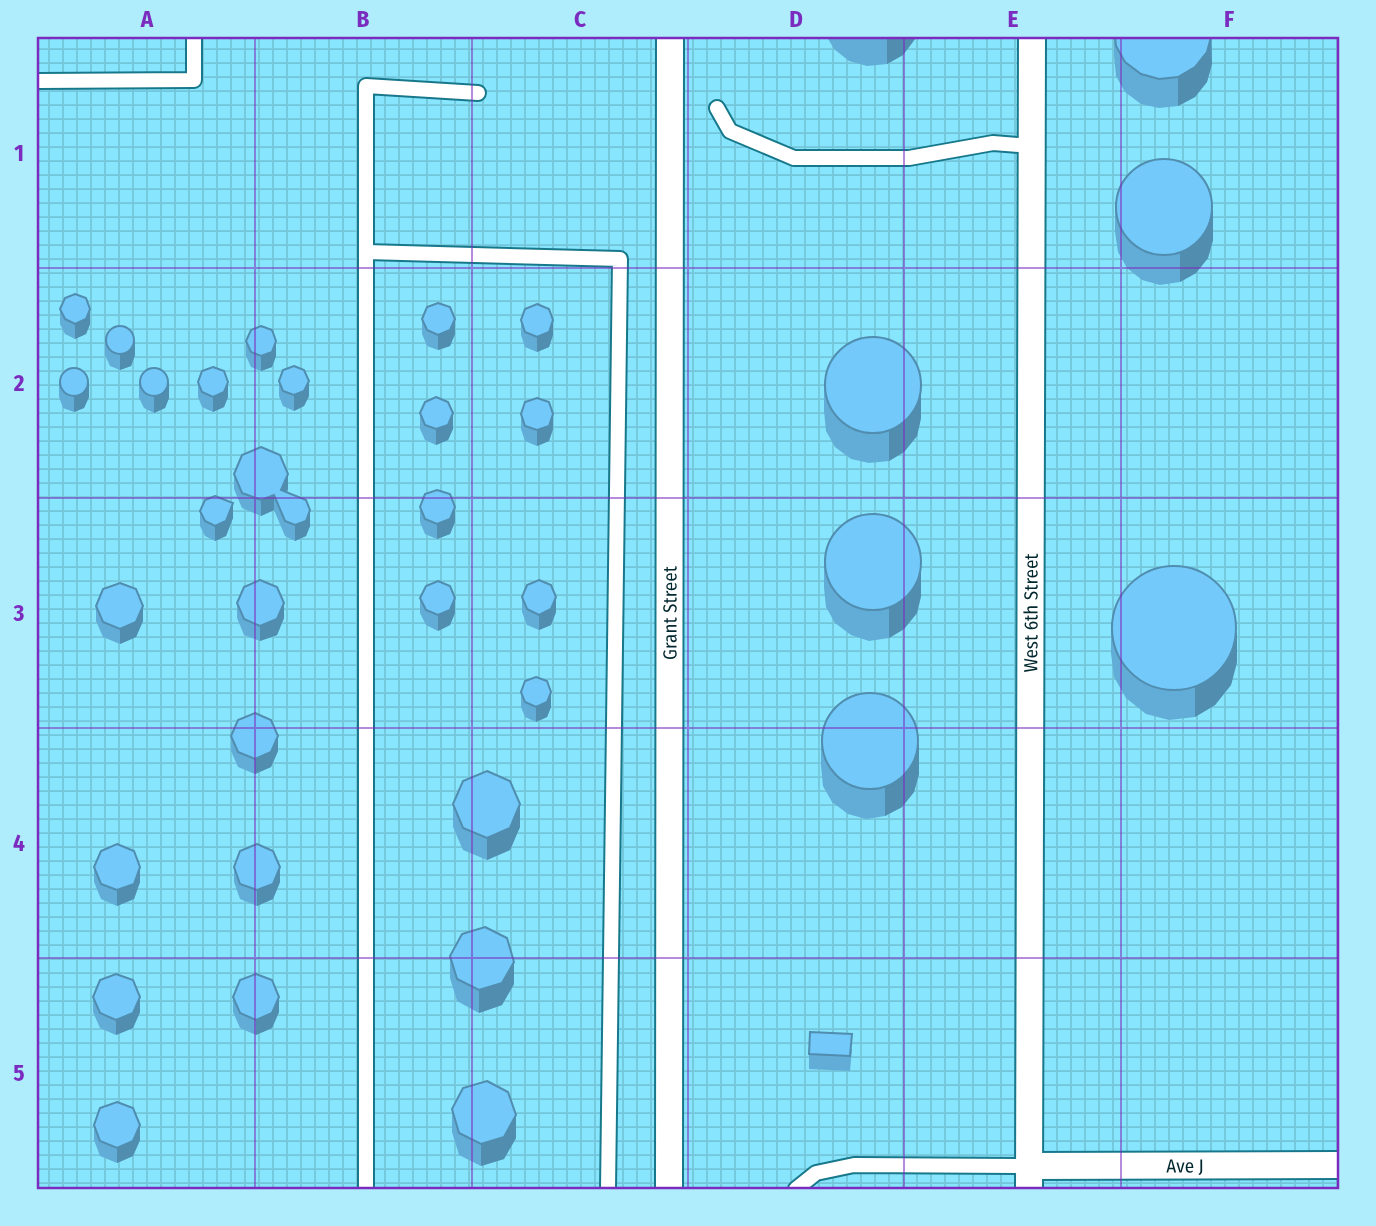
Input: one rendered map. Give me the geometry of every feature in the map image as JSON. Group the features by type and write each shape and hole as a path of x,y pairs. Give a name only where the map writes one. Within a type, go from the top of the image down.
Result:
{"street":[{"name":"Grant Street","path":"669,1189 670,37"},
{"name":"West 6th Street","path":"1029,1178 1032,37"},
{"name":"Ave J","path":"1029,1178 1339,1165"}],"lane":[{"path":"37,81 194,80 194,37"},
{"path":"366,1189 366,86 478,93"},
{"path":"717,108 730,131 794,158 909,158 993,144 1032,146"},
{"path":"366,252 620,259 608,1189"},
{"path":"796,1189 831,1167 854,1165 1029,1178"}],"shaded area":[{"path":"37,37 1339,37 1339,1189 37,1189"}],"building":[{"path":"1115,37 1211,37 1207,52 1195,67 1178,77 1159,79 1141,74 1125,62 1116,46"},
{"path":"1164,159 1182,162 1198,173 1209,189 1212,207 1209,225 1198,241 1182,252 1164,255 1146,252 1130,241 1119,225 1116,207 1119,189 1130,173 1146,162"},
{"path":"75,294 86,298 90,309 86,319 75,324 65,319 60,309 65,298"},
{"path":"438,303 450,307 455,319 450,330 438,335 427,330 422,319 427,307"},
{"path":"537,304 549,309 553,320 549,332 537,337 525,332 521,320 525,309"},
{"path":"120,326 130,330 134,340 130,350 120,354 110,350 106,340 110,330"},
{"path":"261,326 272,330 276,341 272,352 261,356 251,352 246,341 251,330"},
{"path":"873,337 891,340 907,351 918,367 921,385 918,403 907,419 891,430 873,433 855,430 839,419 828,403 825,385 828,367 839,351 855,340"},
{"path":"294,366 304,370 309,381 304,391 294,395 283,391 279,381 283,370"},
{"path":"213,367 224,371 228,382 224,392 213,397 202,392 198,382 202,371"},
{"path":"74,368 84,372 88,382 84,392 74,396 64,392 60,382 64,372"},
{"path":"154,368 164,372 168,382 164,392 154,396 144,392 140,382 144,372"},
{"path":"436,397 448,402 453,413 448,425 436,429 425,425 420,413 425,402"},
{"path":"537,398 549,402 553,414 549,426 537,430 525,426 521,414 525,402"},
{"path":"261,447 280,455 288,474 281,490 306,500 310,510 306,521 295,525 285,521 274,495 261,500 242,493 234,474 242,455"},
{"path":"437,490 450,494 455,507 450,519 437,524 425,519 420,507 425,494"},
{"path":"215,496 233,503 226,521 215,526 205,521 200,511 205,500"},
{"path":"873,514 891,517 907,528 918,544 921,562 918,580 907,596 891,607 873,610 855,607 839,596 828,580 825,562 828,544 839,528 855,517"},
{"path":"1174,566 1198,570 1218,584 1232,604 1236,628 1232,652 1218,672 1198,686 1174,690 1150,686 1130,672 1116,652 1112,628 1116,604 1130,584 1150,570"},
{"path":"260,580 277,587 284,603 277,619 260,626 244,619 237,603 244,587"},
{"path":"539,580 551,585 556,597 551,609 539,615 527,609 522,597 527,585"},
{"path":"438,581 450,586 455,598 450,610 438,615 426,610 420,598 426,586"},
{"path":"120,583 136,589 143,606 136,622 120,629 103,622 96,606 103,589"},
{"path":"536,677 547,681 551,692 547,702 536,707 525,702 521,692 525,681"},
{"path":"870,693 888,696 904,707 915,723 918,741 915,759 904,775 888,786 870,789 852,786 836,775 825,759 822,741 825,723 836,707 852,696"},
{"path":"255,713 271,720 278,736 271,752 255,759 238,752 231,736 238,720"},
{"path":"487,771 510,781 520,804 510,828 487,838 463,828 453,804 463,781"},
{"path":"117,844 134,851 140,867 134,884 117,890 101,884 94,867 101,851"},
{"path":"257,844 273,851 280,867 273,884 257,890 240,884 234,867 240,851"},
{"path":"485,927 507,938 514,962 502,983 479,990 457,979 450,956 462,934"},
{"path":"116,974 133,980 140,997 133,1013 116,1020 100,1013 93,997 100,980"},
{"path":"256,974 272,980 279,997 272,1013 256,1020 240,1013 233,997 240,980"},
{"path":"810,1032 852,1034 850,1056 809,1054"},
{"path":"487,1081 508,1092 516,1115 504,1137 481,1144 459,1133 452,1109 463,1088"},
{"path":"117,1102 133,1108 140,1125 133,1141 117,1148 100,1141 94,1125 100,1108"}]}
